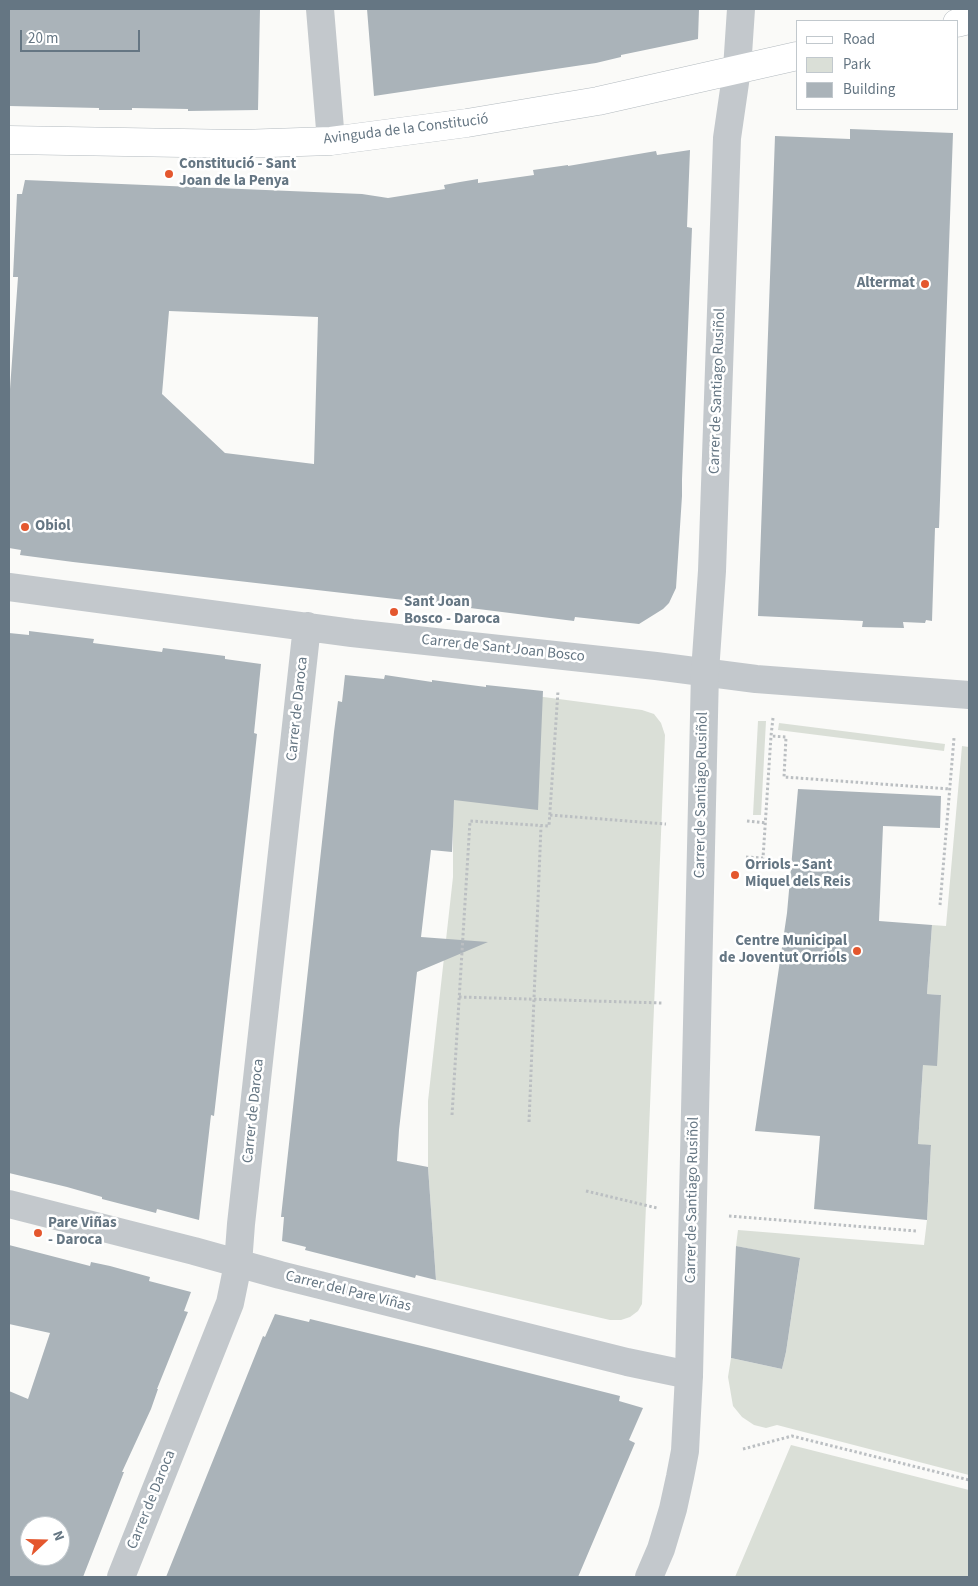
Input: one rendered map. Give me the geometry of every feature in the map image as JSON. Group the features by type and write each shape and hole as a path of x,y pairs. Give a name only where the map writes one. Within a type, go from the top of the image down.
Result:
{"main road":[{"name":"Avinguda de la Constitució","path":"9,140 240,144 331,141 468,123 598,101 796,56"}],"street":[{"path":"320,9 331,141"},
{"name":"Carrer de Santiago Rusiñol","path":"649,1577 661,1549 673,1509 685,1451 689,1375 705,672 712,571 727,138 737,69 740,9"},
{"name":"Carrer de Sant Joan Bosco","path":"9,587 352,633 756,679 969,695"},
{"name":"Carrer de Daroca","path":"121,1577 230,1303 238,1264 308,626"},
{"name":"Carrer del Pare Viñas","path":"9,1204 238,1264 608,1357 689,1375"}],"path":[{"path":"452,1115 470,821 550,826 558,691"},
{"path":"746,857 763,858 773,718"},
{"path":"771,736 786,737 784,777 950,790"},
{"path":"940,905 954,738"},
{"path":"550,814 669,824"},
{"path":"747,821 766,823"},
{"path":"529,1122 541,826"},
{"path":"458,997 663,1003"},
{"path":"586,1191 656,1208"},
{"path":"729,1216 916,1231"},
{"path":"743,1449 792,1436 969,1480"}],"green space":[{"path":"536,696 642,710 654,714 661,723 665,735 642,1304 638,1311 630,1317 621,1320 610,1320 436,1280 428,1167 428,1101 453,877 453,795"},
{"path":"758,721 766,721 761,815 753,815"},
{"path":"779,723 945,744 944,751 778,730"},
{"path":"962,746 969,747 969,1475 777,1425 766,1428 754,1425 742,1417 733,1406 728,1377 731,1358 782,1369 800,1259 736,1246 738,1230 924,1245 931,1146 918,1144 923,1065 941,995 927,994 932,925 946,926"},
{"path":"791,1445 969,1490 969,1577 735,1577"}],"building":[{"path":"9,9 260,9 258,110 188,111 188,109 132,108 132,110 99,110 99,108 9,106"},
{"path":"367,9 699,9 698,39 621,55 621,57 596,63 374,96"},
{"path":"850,129 953,133 939,528 935,528 932,621 926,620 925,623 903,622 904,628 862,627 863,621 758,616 775,136 850,139"},
{"path":"690,150 687,227 692,228 682,496 676,588 669,603 663,609 639,624 575,617 574,621 73,562 20,555 21,550 9,548 9,403 18,277 13,277 17,194 22,194 25,180 362,194 388,198 445,189 444,185 478,179 478,183 534,175 533,170 656,151 657,155","holes":["169,311 318,317 314,464 225,453 162,394"]},
{"path":"29,631 94,639 93,643 162,652 163,648 225,656 225,659 261,664 254,733 257,734 249,807 214,1116 211,1115 199,1220 157,1209 156,1213 102,1199 102,1197 67,1187 9,1173 9,633 29,635"},
{"path":"345,675 384,679 385,675 432,682 432,680 486,687 486,685 543,691 538,810 454,800 452,852 431,850 421,937 488,942 417,972 397,1161 428,1167 436,1280 416,1275 415,1278 305,1250 306,1247 282,1241 284,1217 281,1217 334,732 338,701 342,702"},
{"path":"798,789 941,796 940,828 883,826 879,921 932,925 927,994 941,995 937,1066 923,1065 918,1144 931,1145 927,1220 814,1209 820,1136 755,1131 787,913"},
{"path":"9,1245 90,1266 91,1262 110,1266 150,1277 149,1281 191,1292 184,1311 188,1312 157,1389 151,1409 122,1472 124,1472 83,1577 9,1577 9,1391 28,1399 50,1333 9,1324"},
{"path":"736,1246 800,1258 782,1369 731,1358"},
{"path":"275,1314 309,1322 310,1319 620,1396 619,1401 643,1408 629,1440 635,1443 578,1577 166,1577 263,1336 265,1337"}],"place":[{"name":"Constitució - Sant Joan de la Penya","path":"169,174"},
{"name":"Altermat","path":"925,284"},
{"name":"Obiol","path":"25,527"},
{"name":"Sant Joan Bosco - Daroca","path":"394,612"},
{"name":"Orriols - Sant Miquel dels Reis","path":"735,875"},
{"name":"Centre Municipal de Joventut Orriols","path":"857,951"},
{"name":"Pare Viñas - Daroca","path":"38,1233"}]}
